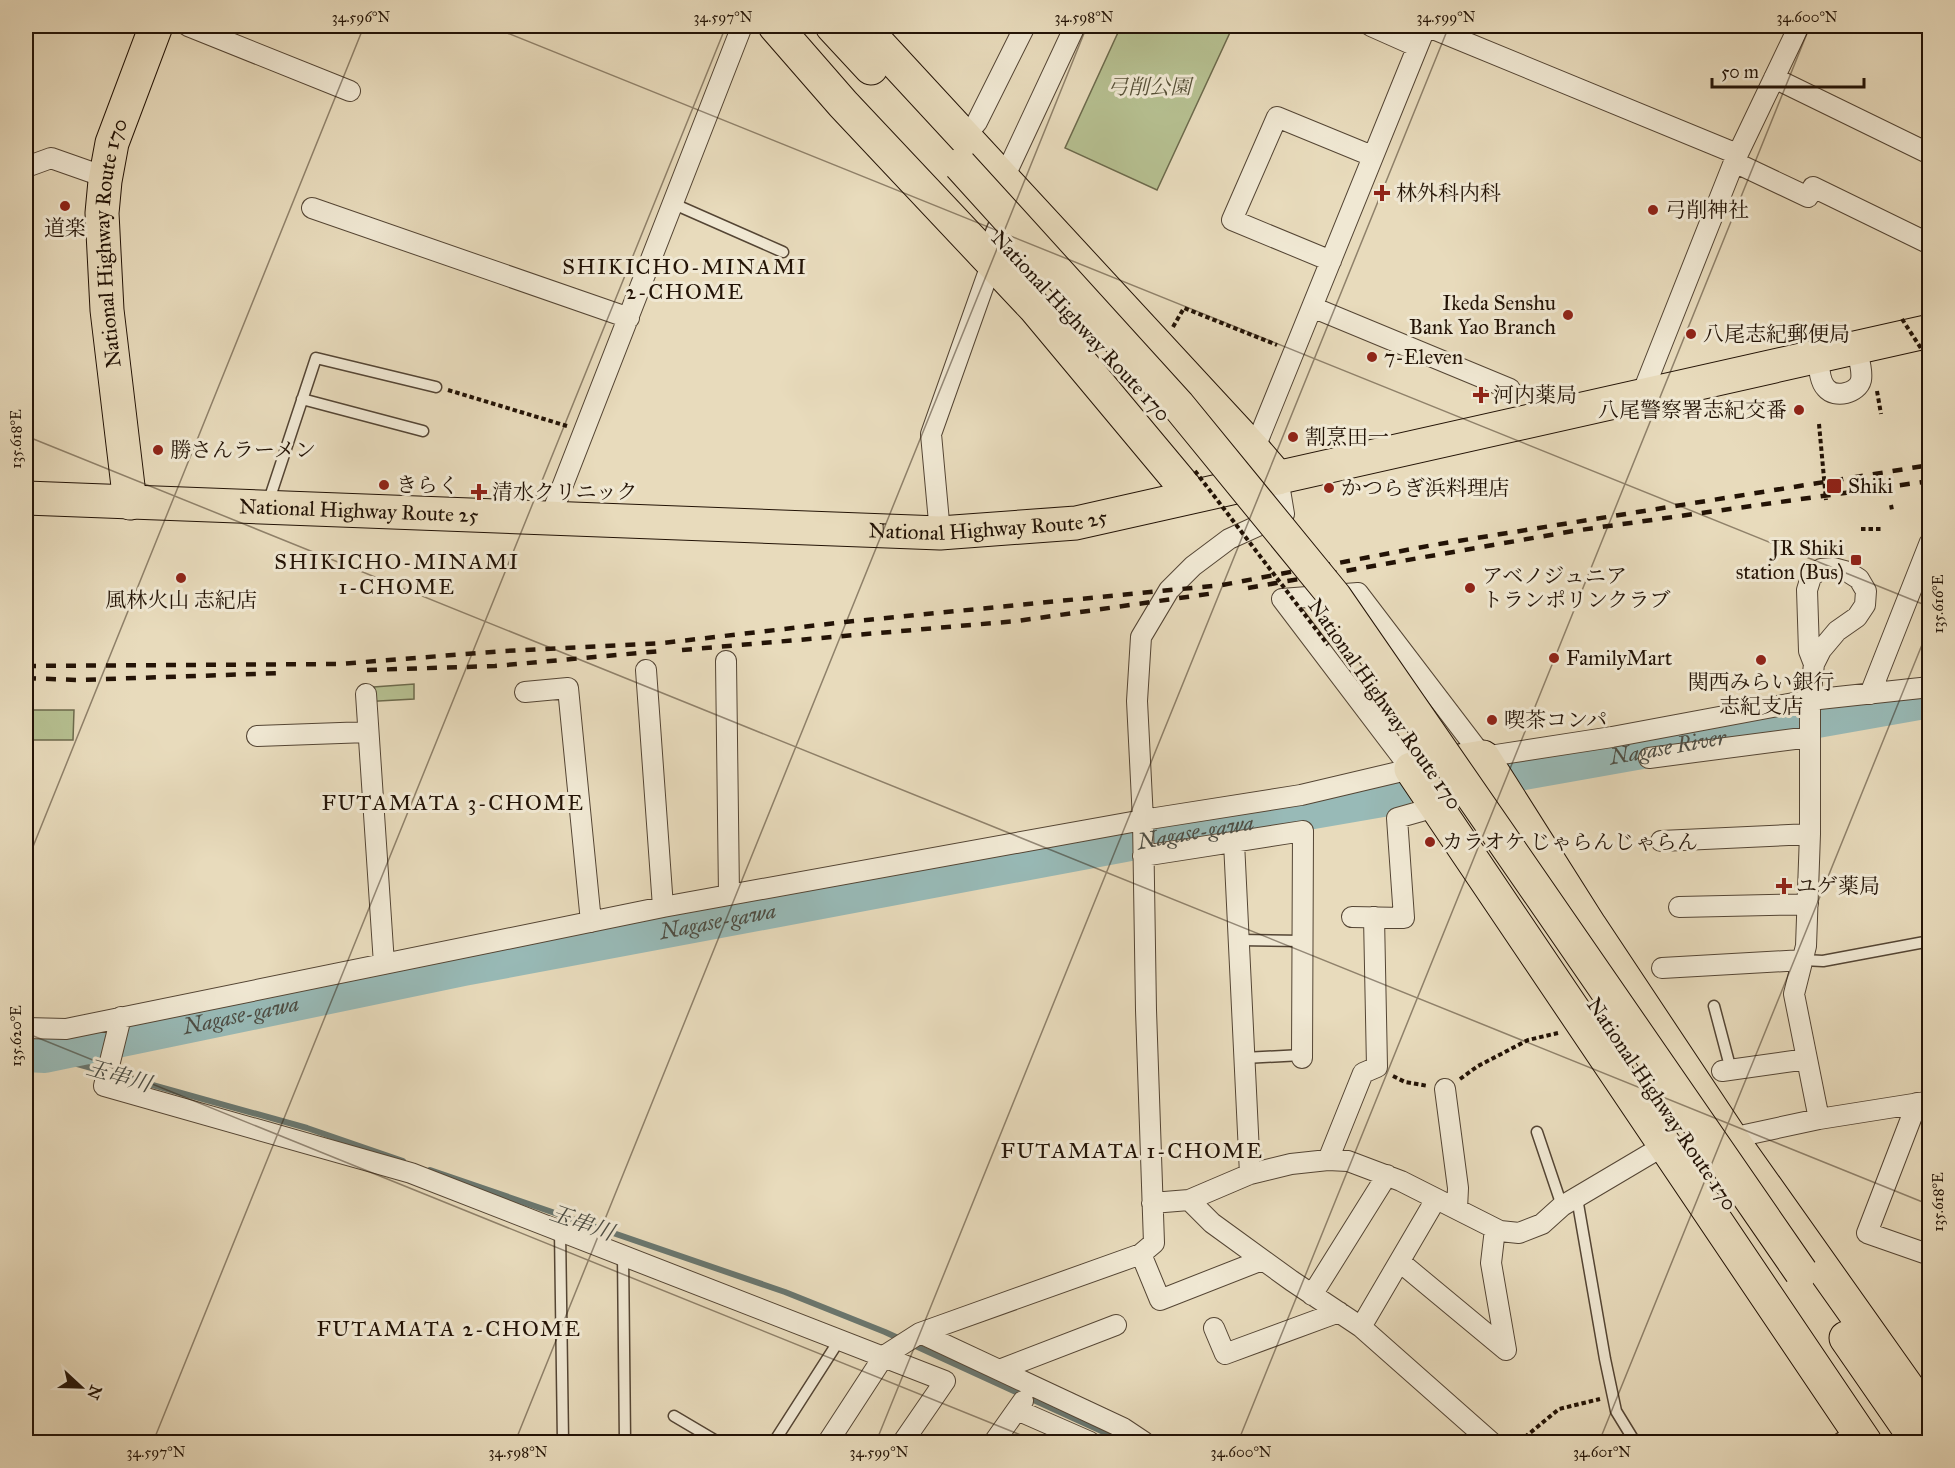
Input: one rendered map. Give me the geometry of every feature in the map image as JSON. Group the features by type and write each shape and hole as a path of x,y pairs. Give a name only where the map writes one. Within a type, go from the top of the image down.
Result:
{"highway":[{"name":"National Highway Route 170","path":"130,502 107,310 102,213 105,177 112,143 156,26"},
{"path":"775,26 843,104 1035,308 1118,407 1192,481"},
{"name":"National Highway Route 170","path":"803,26 957,161"},
{"name":"National Highway Route 170","path":"832,26 957,161 1318,606 1664,1106 1918,1443"},
{"path":"862,26 957,161 1007,183 1171,344 1278,478"},
{"name":"National Highway Route 25","path":"26,498 940,533 1076,524 1192,481 1278,478 1642,394 1919,334"},
{"path":"1118,407 1171,344"},
{"path":"1851,1438 1665,1145 1411,769 1483,757 1590,926 1731,1138 1929,1419"},
{"name":"National Highway Route 170","path":"1792,1278 1892,1443"}],"street":[{"path":"188,26 350,91"},
{"path":"550,518 742,26"},
{"path":"957,161 1025,26"},
{"path":"1007,183 1073,26"},
{"path":"1371,26 1416,46"},
{"path":"1254,450 1426,26 1735,158 1808,197 1813,187 1929,244"},
{"path":"1642,394 1735,158 1799,26"},
{"path":"1774,78 1929,154"},
{"path":"1330,261 1232,220 1277,117 1372,156"},
{"path":"26,165 51,158 105,177"},
{"path":"312,208 629,318"},
{"path":"940,533 931,434 987,257"},
{"path":"1312,307 1510,389"},
{"path":"828,1443 884,1356 920,1333 1141,1254 1154,1243 1143,820 1137,701 1141,637 1169,590 1193,566 1229,539 1284,514 1278,478"},
{"path":"1870,694 1929,542"},
{"path":"1814,664 1809,651 1807,590 1811,577 1821,569 1833,568 1848,572 1859,579 1866,591 1864,605 1857,616 1837,631 1821,650 1814,664 1810,700 1810,834 1806,946 1794,994 1819,1119"},
{"path":"26,1028 66,1029 663,907 1143,820 1300,795 1411,769 1282,599 1358,593 1483,757 1612,738 1810,700 1929,687"},
{"path":"726,661 729,895"},
{"path":"646,670 663,907"},
{"path":"525,692 568,688 591,922"},
{"path":"366,694 384,964"},
{"path":"257,736 368,732"},
{"path":"1650,758 1810,737"},
{"path":"1352,917 1404,918 1397,818 1436,807"},
{"path":"1143,856 1303,831 1302,1057"},
{"path":"1661,841 1810,834"},
{"path":"1234,842 1250,1174"},
{"path":"1679,907 1808,904"},
{"path":"1328,1160 1363,1073 1377,1067 1374,917"},
{"path":"1662,968 1803,960"},
{"path":"121,1017 104,1086 411,1173 945,1381 903,1443"},
{"path":"1726,1070 1807,1059"},
{"path":"1445,1089 1458,1188 1457,1209"},
{"path":"1731,1138 1819,1119 1923,1102"},
{"path":"1923,1102 1867,1233 1929,1255"},
{"path":"1152,1203 1189,1200 1250,1174 1291,1164 1328,1160 1348,1161 1387,1175 1500,1231 1519,1233 1542,1224 1570,1202 1665,1145"},
{"path":"1312,1295 1387,1175"},
{"path":"1361,1327 1437,1199"},
{"path":"1189,1200 1212,1223 1262,1260 1361,1327 1484,1442"},
{"path":"1400,1262 1506,1350 1491,1263 1495,1228"},
{"path":"1141,1254 1160,1300 1262,1260"},
{"path":"1214,1328 1225,1354 1339,1312"},
{"path":"999,1370 1116,1325"},
{"path":"920,1333 1123,1428 1144,1443"},
{"path":"994,1443 1033,1386"},
{"path":"1017,1410 1084,1441"}],"lane":[{"path":"987,257 1007,183"},
{"path":"674,204 783,252"},
{"path":"266,508 316,358 436,387"},
{"path":"302,399 423,431"},
{"path":"1239,940 1303,941"},
{"path":"1803,960 1823,961 1929,941"},
{"path":"1714,1006 1726,1070"},
{"path":"1244,1058 1302,1057"},
{"path":"1537,1132 1570,1202 1616,1411 1635,1443"},
{"path":"1665,1145 1731,1138"},
{"path":"560,1230 564,1443"},
{"path":"622,1254 625,1443"},
{"path":"774,1443 840,1339"},
{"path":"674,1416 718,1443"}],"path":[{"path":"1171,344 1184,308 1294,351"},
{"path":"436,387 585,431"},
{"path":"1819,424 1826,500"},
{"path":"1192,481 1328,645"},
{"path":"1861,529 1882,529"},
{"path":"1377,1067 1405,1082 1445,1089 1478,1066 1528,1040 1568,1031"},
{"path":"1519,1443 1559,1409 1613,1397"}],"green space":[{"name":"弓削公園","path":"1121,26 1233,26 1157,190 1065,148"},
{"path":"414,684 414,699 361,702 360,688"},
{"path":"26,710 74,710 73,740 26,740"}],"waterway":[{"name":"Nagase River","path":"1512,774 1930,700"},
{"name":"Nagase-gawa","path":"26,1054 45,1055 464,968 1162,837 1394,797"},
{"name":"玉串川","path":"45,1055 307,1128 403,1161"},
{"name":"玉串川","path":"430,1170 785,1292 885,1332 1121,1442"}],"railway":[{"path":"26,666 339,664 504,651 663,643 845,622 1222,585 1433,545 1930,465"},
{"path":"1248,588 1573,531 1930,481"},
{"path":"682,650 1017,621 1215,593"},
{"path":"367,670 495,666 661,651"},
{"path":"26,678 78,680 283,673"}],"place":[{"name":"林外科内科","path":"1382,193"},
{"name":"道楽","path":"65,206"},
{"name":"弓削神社","path":"1653,210"},
{"name":"Ikeda Senshu Bank Yao Branch","path":"1568,315"},
{"name":"八尾志紀郵便局","path":"1691,334"},
{"name":"7-Eleven","path":"1372,357"},
{"name":"河内薬局","path":"1481,395"},
{"name":"八尾警察署志紀交番","path":"1799,410"},
{"name":"割烹田一","path":"1293,437"},
{"name":"勝さんラーメン","path":"158,450"},
{"name":"きらく","path":"384,485"},
{"name":"Shiki","path":"1834,486"},
{"name":"かつらぎ浜料理店","path":"1329,488"},
{"name":"清水クリニック","path":"479,492"},
{"name":"JR Shiki station (Bus)","path":"1856,560"},
{"name":"風林火山 志紀店","path":"181,578"},
{"name":"アベノジュニア トランポリンクラブ","path":"1470,588"},
{"name":"FamilyMart","path":"1554,658"},
{"name":"関西みらい銀行 志紀支店","path":"1761,660"},
{"name":"喫茶コンパ","path":"1492,720"},
{"name":"カラオケ じゃらんじゃらん","path":"1430,842"},
{"name":"ユゲ薬局","path":"1784,886"}],"district":[{"name":"SHIKICHO-MINAMI 2-CHOME","path":"685,278"},
{"name":"SHIKICHO-MINAMI 1-CHOME","path":"397,574"},
{"name":"FUTAMATA 3-CHOME","path":"453,802"},
{"name":"FUTAMATA 1-CHOME","path":"1132,1150"},
{"name":"FUTAMATA 2-CHOME","path":"449,1328"}]}
